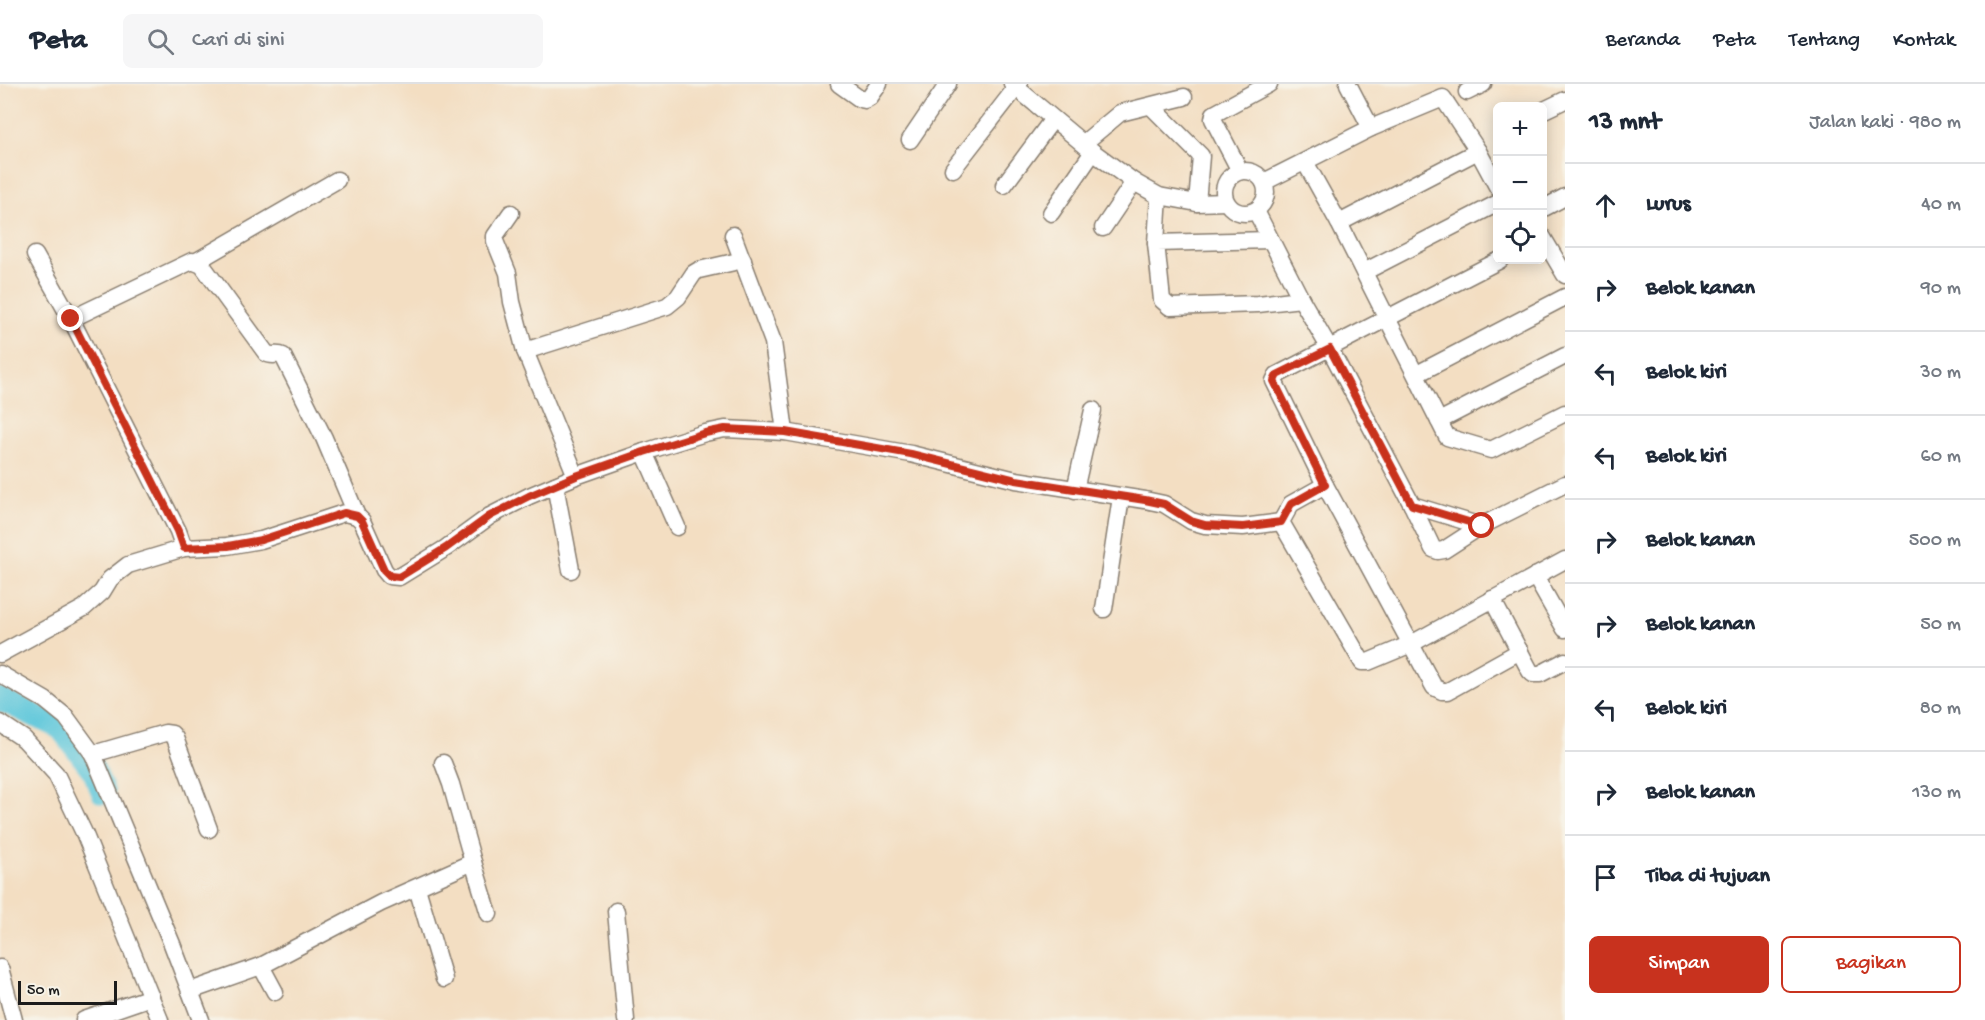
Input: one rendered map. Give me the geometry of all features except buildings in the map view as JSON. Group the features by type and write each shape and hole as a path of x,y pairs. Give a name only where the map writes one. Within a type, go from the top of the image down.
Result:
{"street":[{"path":"839,84 865,100 879,84"},
{"path":"910,141 948,84"},
{"path":"1240,171 1213,119 1214,114 1269,84"},
{"path":"1348,84 1371,128"},
{"path":"1467,92 1483,84"},
{"path":"953,169 1016,85 1053,119 1134,182 1159,196 1197,203 1226,202"},
{"path":"1051,213 1089,147 1120,113 1184,97"},
{"path":"1264,182 1371,128 1443,98 1478,151 1493,180"},
{"path":"1547,109 1565,100"},
{"path":"1151,106 1201,156 1197,203"},
{"path":"1004,185 1053,119"},
{"path":"1339,223 1478,151"},
{"path":"1305,162 1417,374 1445,434 1451,439 1491,450 1565,413"},
{"path":"1240,171 1251,171 1260,176 1267,195 1263,204 1256,211 1244,214 1233,209 1226,202 1224,191 1226,182 1240,171"},
{"path":"71,319 192,261 197,261 337,180"},
{"path":"1103,228 1134,182"},
{"path":"1159,196 1156,243 1162,300 1167,306 1257,304 1301,299"},
{"path":"1547,206 1565,197"},
{"path":"1364,272 1493,205"},
{"path":"1256,211 1412,505 1433,549 1444,550 1482,526 1565,484"},
{"path":"511,213 495,236 495,241 508,273 512,302 525,351 576,476"},
{"path":"733,235 772,342 785,432"},
{"path":"1156,243 1270,240"},
{"path":"1547,244 1565,275"},
{"path":"35,255 71,319 178,531 184,548"},
{"path":"525,351 667,306 678,297 694,273 743,260"},
{"path":"197,261 266,352 283,356 324,438 357,516 370,537 384,570 390,576 399,577 446,548 490,516 555,484 644,452 725,429 785,432 911,454 1016,480 1164,504 1191,521 1205,525 1243,527 1273,523 1291,504 1325,485"},
{"path":"1493,264 1277,375 1274,381 1325,485 1434,687 1443,691 1448,690 1520,651"},
{"path":"1417,374 1565,297"},
{"path":"1439,421 1565,356"},
{"path":"1075,490 1093,410"},
{"path":"644,452 677,527"},
{"path":"555,484 571,570"},
{"path":"1104,609 1121,497"},
{"path":"1412,505 1482,526"},
{"path":"0,654 84,608 102,592 110,579 128,565 184,548 228,546 261,540 344,513 357,516"},
{"path":"1273,523 1362,662 1368,662 1411,644 1565,560"},
{"path":"1535,576 1565,629"},
{"path":"1492,599 1533,674 1540,674 1565,661"},
{"path":"0,674 45,700 66,717 93,754 201,1020"},
{"path":"0,723 24,739 56,774 85,835 160,1020"},
{"path":"93,754 165,733 172,734 176,738 209,829"},
{"path":"442,763 451,784 489,914"},
{"path":"190,991 261,966 381,903 473,862"},
{"path":"417,888 444,979"},
{"path":"616,911 626,1020"},
{"path":"261,966 275,992"},
{"path":"0,968 14,1020"},
{"path":"84,1020 151,997"}],"waterway":[{"path":"0,699 61,728 94,771 103,792"}],"route":[{"path":"71,319 178,531 184,548 228,546 261,540 344,513 357,516 362,521 384,570 390,576 399,577 446,548 490,516 529,496 576,476 644,452 725,429 785,432 911,454 1016,480 1145,500 1164,504 1191,521 1205,525 1243,527 1281,522 1291,504 1325,485 1274,381 1277,375 1330,349 1412,505 1482,526"}]}
